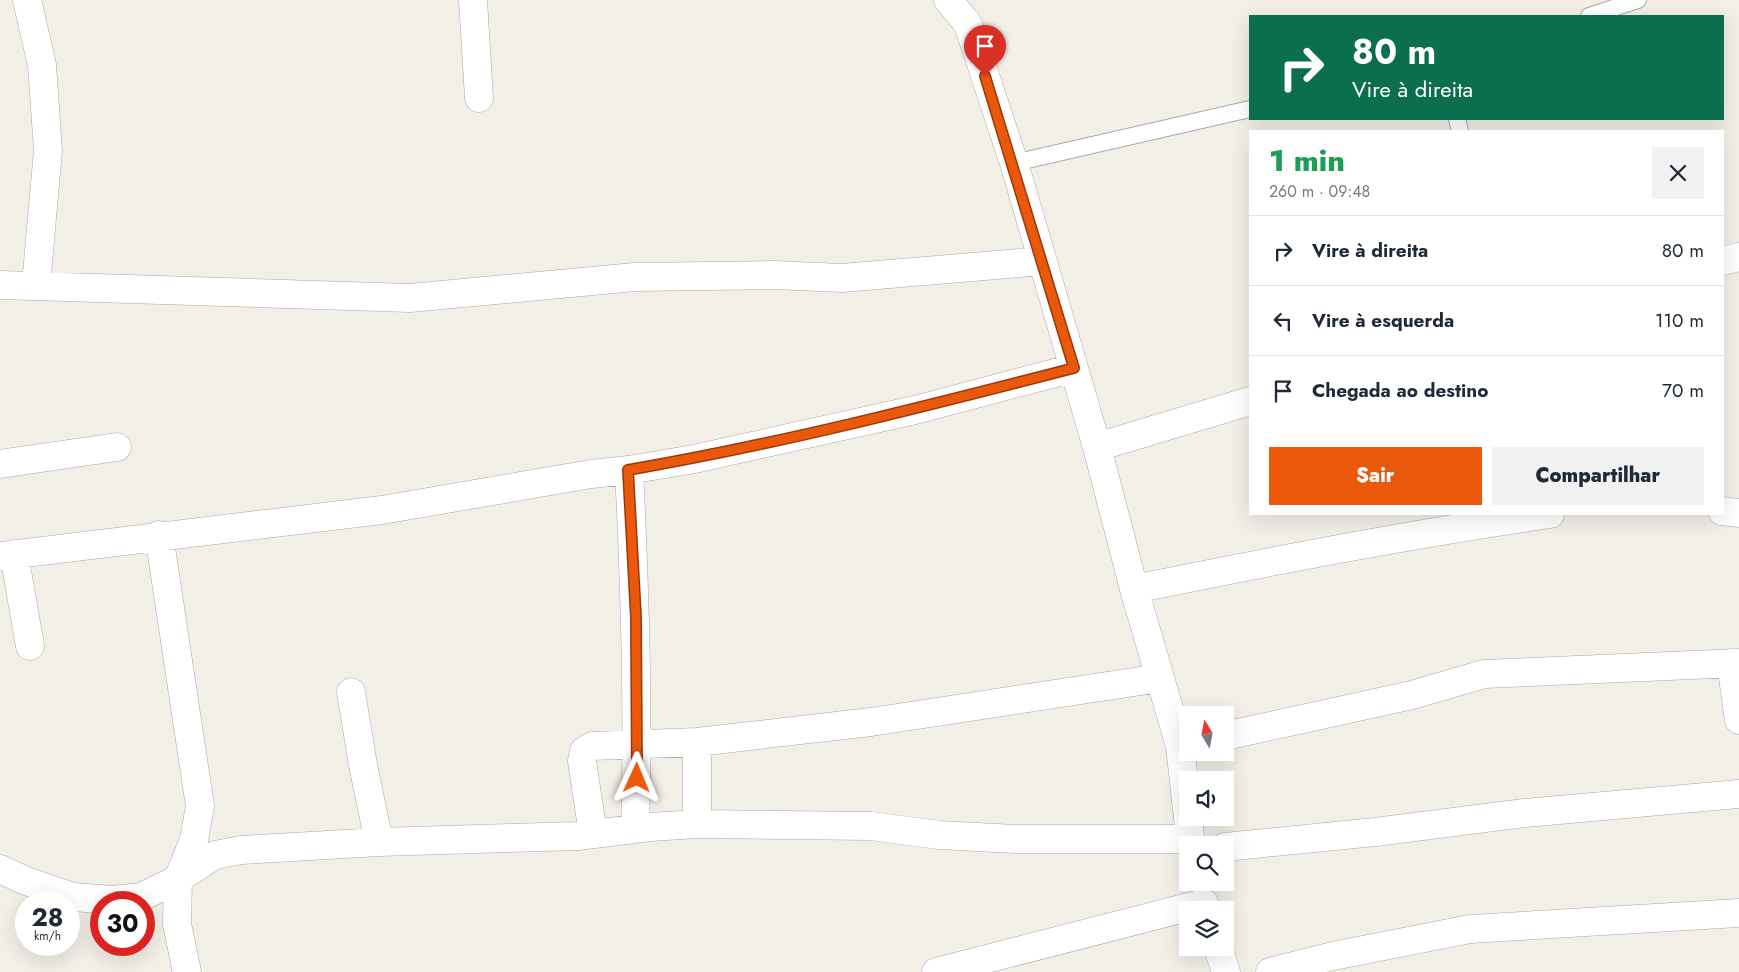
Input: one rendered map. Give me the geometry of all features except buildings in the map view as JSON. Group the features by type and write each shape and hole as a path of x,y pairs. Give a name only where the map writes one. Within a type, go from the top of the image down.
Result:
{"street":[{"path":"27,0 42,64 48,150 36,285"},
{"path":"473,0 479,98"},
{"path":"948,0 968,24 1014,163 1097,447 1134,589 1160,678 1179,731"},
{"path":"1724,261 1739,257"},
{"path":"0,285 410,298 635,277 774,275 842,278 1043,261"},
{"path":"30,646 7,555 160,535 372,511 591,474 694,459 915,410 1074,368"},
{"path":"1097,447 1249,401"},
{"path":"0,464 117,447"},
{"path":"628,470 636,618 638,744 635,828"},
{"path":"1724,511 1739,513"},
{"path":"1134,589 1332,549 1456,527 1543,515"},
{"path":"160,535 200,806 194,840 178,879 177,924 187,972"},
{"path":"1234,734 1412,695 1484,674 1735,663 1739,720"},
{"path":"593,834 582,761 584,751 592,746 697,742 871,722 1160,678"},
{"path":"351,692 362,765 379,842"},
{"path":"697,742 697,824"},
{"path":"1185,761 1190,836"},
{"path":"1234,845 1375,832 1526,813 1739,794"},
{"path":"0,869 26,881 73,896 112,900 140,896 178,879 216,856 241,850 379,842 418,842 482,837 538,838 697,824 871,826 939,835 1015,839 1179,842"},
{"path":"936,972 1204,899"},
{"path":"1270,972 1333,956 1470,929 1739,913"},
{"path":"1221,956 1226,972"}],"lane":[{"path":"1592,15 1638,0"},
{"path":"1014,163 1249,110"}],"route":[{"path":"637,778 636,618 628,470 694,459 915,410 1074,368 1014,163 985,76"}]}
